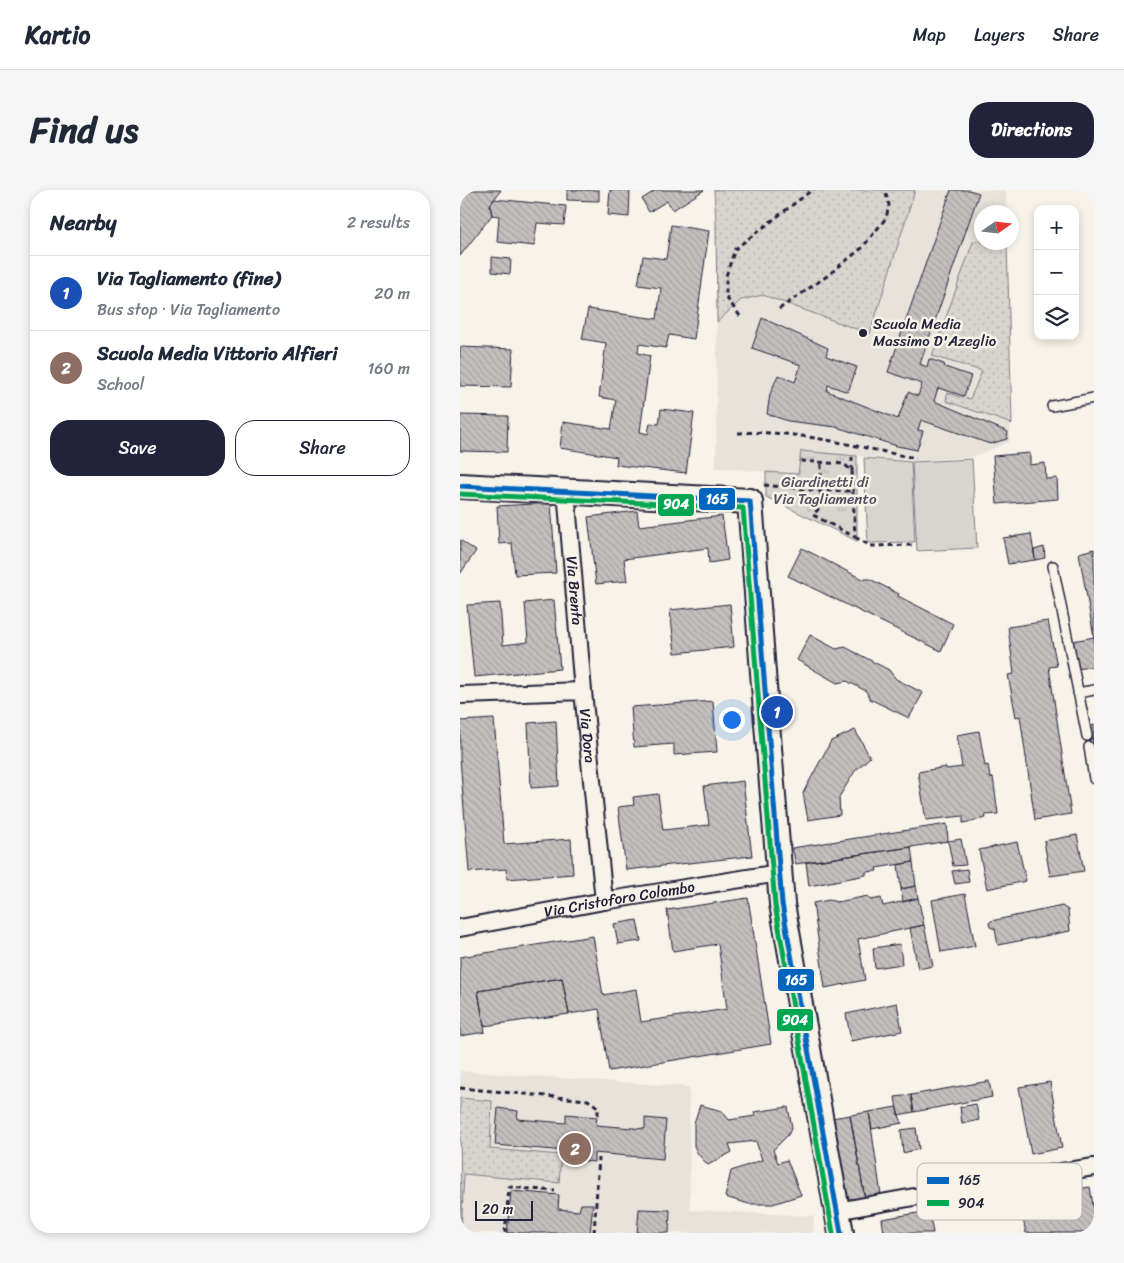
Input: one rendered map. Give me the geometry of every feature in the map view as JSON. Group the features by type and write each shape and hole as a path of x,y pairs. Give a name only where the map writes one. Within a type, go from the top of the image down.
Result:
{"main road":[{"path":"460,486 750,501 782,904 839,1222"}],"street":[{"name":"Via Brenta","path":"566,491 583,691"},
{"name":"Via Dora","path":"460,695 583,691 604,901"},
{"name":"Via Cristoforo Colombo","path":"460,928 604,901 779,872"},
{"path":"839,1222 917,1202"}],"lane":[{"path":"1052,406 1094,398"},
{"path":"1053,566 1087,736"},
{"path":"1078,694 1094,690"},
{"path":"1088,747 1094,779"}],"path":[{"path":"740,316 726,297 726,276 735,249 812,190"},
{"path":"780,309 828,276 862,248 886,218 889,205 885,190"},
{"path":"738,433 762,432 848,444 916,458"},
{"path":"852,457 855,537"},
{"path":"801,461 844,464 852,471"},
{"path":"821,463 820,506 813,515 871,546 914,545"},
{"path":"750,501 761,485 821,491 853,491"},
{"path":"460,1088 588,1100 598,1107 598,1118"},
{"path":"594,1233 599,1158"},
{"path":"505,1233 509,1187 555,1191"}],"shaded area":[{"name":"Scuola Media Massimo D'Azeglio","path":"714,190 1006,190 1007,205 974,205 974,250 1007,250 1012,408 1009,442 973,457 912,461 801,451 798,474 716,468 716,221"},
{"path":"460,1071 689,1087 690,1210 814,1216 813,1233 460,1233"}],"green space":[{"path":"714,190 915,190 870,334 763,295 741,300 717,322"},
{"path":"973,242 974,250 1007,250 1012,424 946,401 947,393 970,399 982,371 932,356"},
{"name":"Giardinetti di Via Tagliamento","path":"801,451 857,456 857,541 766,497 766,472 798,474"},
{"path":"864,458 911,462 915,542 868,543"},
{"path":"972,459 977,548 917,551 912,462"},
{"path":"460,1098 492,1101 490,1149 561,1155 559,1183 464,1174 461,1233"}],"building":[{"path":"460,190 501,190 490,205 492,215 460,256"},
{"path":"567,190 599,190 599,201 567,200"},
{"path":"610,190 630,190 629,217 608,215"},
{"path":"656,190 704,190 673,210 667,201 649,212 642,199"},
{"path":"951,190 969,190 979,193 920,364 927,367 929,359 971,376 964,396 938,388 934,401 1008,432 1007,439 990,444 921,420 918,430 923,431 917,450 897,446 836,427 788,421 767,414 770,394 778,375 795,382 801,365 752,348 762,318 828,348 826,356 857,367 848,392 828,385 827,391 898,419 908,392 918,396 922,384 888,372"},
{"path":"494,199 566,206 564,225 537,223 534,246 497,242 499,216 492,215 490,205"},
{"path":"671,225 709,231 694,339 669,335 666,348 639,344 638,353 650,356 640,432 648,434 650,423 659,424 661,409 694,413 686,473 616,465 617,457 560,448 563,422 611,429 616,400 599,397 606,343 582,339 588,309 657,319 661,288 638,285 643,256 666,259"},
{"path":"492,257 511,259 510,274 492,272"},
{"path":"460,347 513,349 511,387 460,386"},
{"path":"460,415 508,416 507,452 460,451"},
{"path":"1030,453 1030,465 1045,463 1046,479 1057,478 1058,499 997,504 993,456"},
{"path":"551,503 556,573 515,575 512,543 499,544 497,506"},
{"path":"637,511 639,526 722,516 728,560 709,563 708,548 624,559 627,581 596,584 588,517"},
{"path":"1031,534 1035,560 1008,564 1003,538"},
{"path":"460,540 476,551 460,574"},
{"path":"1044,547 1045,558 1035,560 1034,550"},
{"path":"802,548 862,579 870,579 899,594 898,596 953,624 941,651 788,576"},
{"path":"1094,549 1094,637 1079,553"},
{"path":"554,600 560,669 474,677 467,605 500,603 503,645 528,642 525,603"},
{"path":"730,604 734,647 675,653 670,610"},
{"path":"1048,621 1057,666 1049,667 1071,814 1035,820 1020,716 1016,717 1008,675 1014,674 1008,627"},
{"path":"810,635 836,649 845,647 889,670 896,679 923,693 909,718 870,699 866,691 847,681 837,683 797,660"},
{"path":"1094,637 1094,666 1078,669 1073,641"},
{"path":"713,701 717,752 674,755 674,744 634,747 631,707"},
{"path":"494,719 504,844 571,839 573,874 507,879 506,869 469,872 460,758 460,721"},
{"path":"556,721 559,786 531,788 528,723"},
{"path":"1094,725 1094,743 1093,743 1090,726"},
{"path":"855,730 870,757 855,771 839,797 840,815 808,820 803,793 831,741"},
{"path":"979,731 985,766 988,765 990,778 993,777 998,814 985,815 986,818 963,823 963,816 926,820 918,772 946,767 946,769 962,767 957,735"},
{"path":"743,781 752,856 626,870 618,807 634,805 633,797 658,794 663,830 709,825 704,786"},
{"path":"947,824 948,841 911,847 796,864 792,848"},
{"path":"1077,835 1084,871 1050,876 1044,841"},
{"path":"961,839 966,865 953,866 948,841"},
{"path":"1017,842 1026,881 987,889 979,850"},
{"path":"911,847 913,862 876,868 877,871 866,872 866,875 809,886 806,862"},
{"path":"913,862 916,886 901,889 898,865"},
{"path":"967,869 969,882 955,884 952,871"},
{"path":"916,886 918,898 903,902 901,889"},
{"path":"965,894 975,946 941,952 932,900"},
{"path":"868,896 871,900 881,898 883,906 918,898 924,925 858,939 865,980 825,988 813,903 829,900 837,902"},
{"path":"748,898 771,1044 609,1071 599,1009 569,1014 562,978 478,991 485,1032 460,1036 460,957 593,936 603,995 636,989 641,1022 727,1009 718,944 673,951 667,910"},
{"path":"1062,906 1068,910 1070,931 998,945 995,929 990,927 989,923 991,921"},
{"path":"637,920 641,941 618,944 614,924"},
{"path":"924,925 933,966 918,969 910,928"},
{"path":"900,944 902,964 875,968 873,948"},
{"path":"562,978 569,1014 484,1026 478,991"},
{"path":"897,1003 902,1031 851,1041 846,1014"},
{"path":"989,1081 992,1097 914,1112 911,1095"},
{"path":"1050,1082 1062,1148 1031,1154 1019,1087"},
{"path":"911,1095 914,1112 898,1115 895,1097"},
{"path":"976,1104 979,1120 962,1124 960,1107"},
{"path":"700,1105 722,1111 729,1120 755,1116 754,1112 788,1107 792,1127 788,1135 773,1150 778,1163 787,1160 801,1195 773,1204 749,1204 725,1197 731,1171 762,1160 756,1141 729,1144 732,1152 708,1165 698,1154 694,1146 694,1123"},
{"path":"896,1107 902,1123 872,1129 869,1112"},
{"path":"498,1108 518,1111 517,1119 566,1123 566,1114 597,1117 596,1125 645,1129 645,1118 666,1120 663,1159 594,1153 594,1162 564,1159 566,1151 495,1145"},
{"path":"869,1112 881,1195 865,1199 850,1115"},
{"path":"850,1115 865,1199 854,1201 847,1196 832,1118"},
{"path":"916,1128 919,1149 903,1153 901,1130"},
{"path":"1090,1187 1094,1211 1094,1233 1026,1233 1023,1220 1082,1220 1082,1188"},
{"path":"511,1191 559,1195 558,1209 579,1211 581,1204 593,1204 590,1233 507,1233"},
{"path":"639,1209 670,1210 669,1233 637,1233"},
{"path":"917,1213 917,1220 931,1220 933,1233 884,1233 882,1219"}],"transit line":[{"name":"165","path":"460,486 750,501 782,904 841,1233"},
{"name":"904","path":"460,494 743,508 775,905 833,1233"}],"place":[{"name":"Scuola Media Massimo D'Azeglio","path":"863,333"},
{"name":"Via Tagliamento (fine)","path":"777,712"},
{"name":"Scuola Media Vittorio Alfieri","path":"575,1149"}]}
